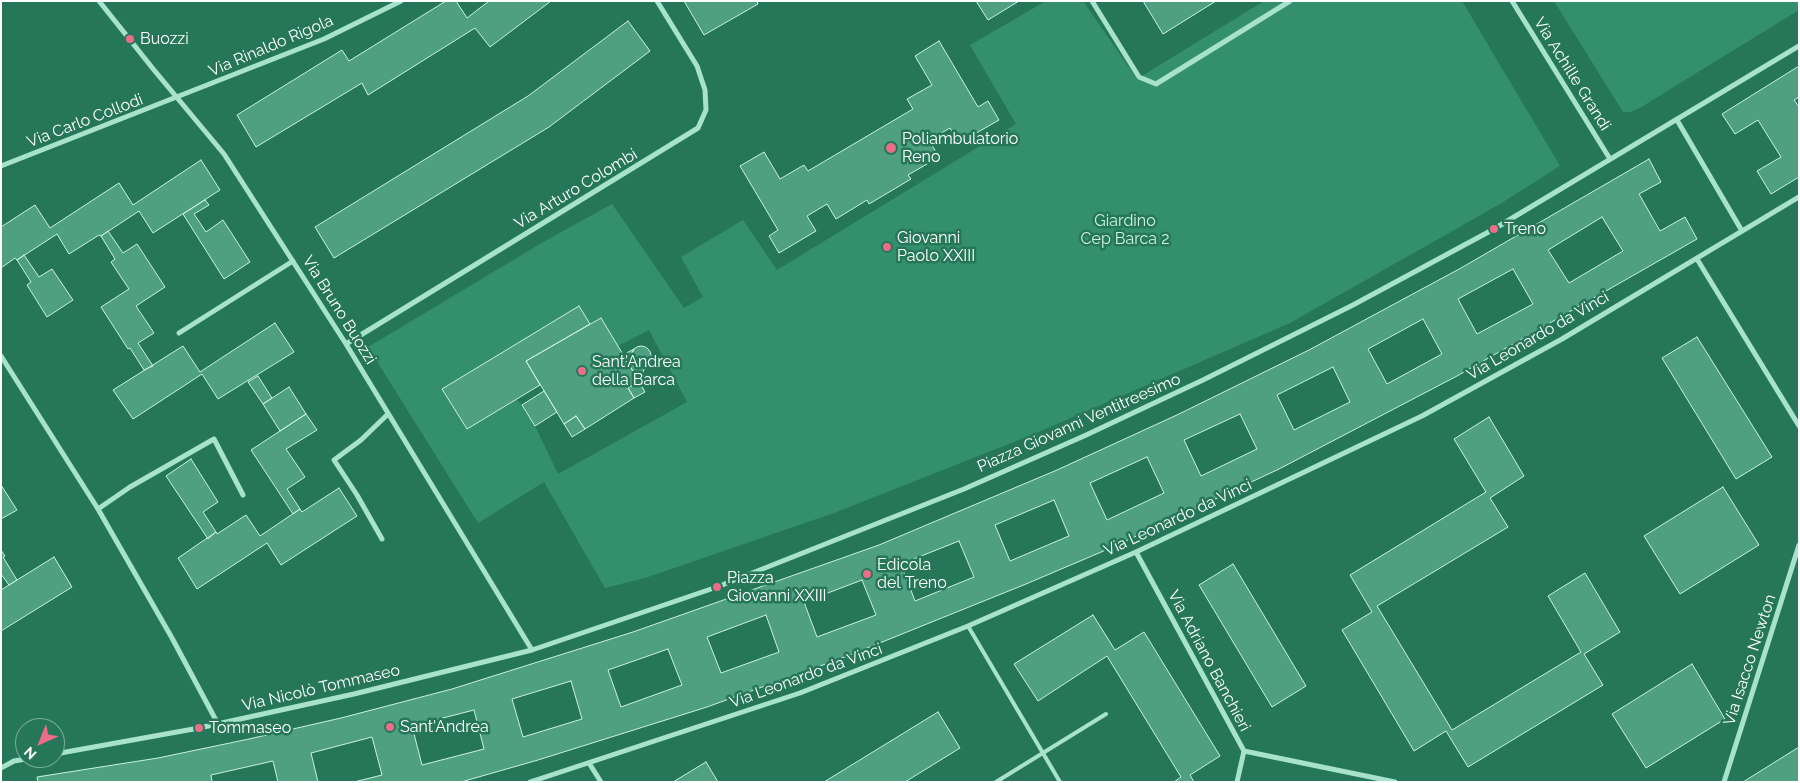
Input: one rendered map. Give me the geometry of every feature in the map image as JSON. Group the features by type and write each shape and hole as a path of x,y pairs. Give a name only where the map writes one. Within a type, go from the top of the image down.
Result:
{"street":[{"name":"Via Bruno Buozzi","path":"99,1 224,154 346,344 532,650"},
{"name":"Via Rinaldo Rigola","path":"177,98 324,40 401,1"},
{"name":"Via Arturo Colombi","path":"346,344 698,128 706,110 705,90 697,66 657,1"},
{"path":"1092,1 1139,77 1156,84 1290,1"},
{"name":"Via Achille Grandi","path":"1512,1 1610,160"},
{"name":"Piazza Giovanni Ventitreesimo","path":"532,650 718,587 964,489 1084,436 1256,355 1494,229 1799,46"},
{"name":"Via Carlo Collodi","path":"1,166 177,98"},
{"path":"1678,120 1742,231"},
{"name":"Via Leonardo da Vinci","path":"530,782 800,693 968,626 1136,552 1422,416 1562,339 1799,197"},
{"path":"1696,259 1799,426"},
{"path":"179,333 293,261"},
{"path":"1,356 98,510 172,638 218,724"},
{"path":"382,539 358,495 334,460 361,440 388,414"},
{"path":"98,510 130,487 214,439 243,495"},
{"name":"Via Isacco Newton","path":"1724,782 1799,545"},
{"name":"Via Adriano Banchieri","path":"1136,552 1244,751 1395,782"},
{"name":"Via Nicolò Tommaseo","path":"65,752 218,724 354,694 532,650"},
{"path":"1237,782 1244,751"},
{"path":"1,768 15,761"},
{"path":"589,763 601,782"}],"lane":[{"path":"968,626 1060,782"},
{"path":"996,782 1106,714"}],"green space":[{"name":"Giardino Cep Barca 2","path":"1046,1 1083,1 1137,79 1264,1 1462,1 1560,166 1500,204 1290,323 1034,434 834,513 645,578 605,588 544,482 478,523 368,347 545,241 612,204 684,308 703,297 681,257 743,220 777,270 1016,124 970,45","holes":["579,306 590,324 601,318 618,346 649,330 687,402 558,474 535,426 516,399 467,429 443,390"]},
{"path":"1554,1 1799,1 1799,10 1638,109 1623,112"}],"building":[{"path":"446,1 456,1 467,18 489,1 551,1 490,47 475,28 368,95 362,83 256,147 237,115 342,50 349,61"},
{"path":"684,1 757,1 758,4 704,35"},
{"path":"976,1 1019,1 988,20"},
{"path":"1143,1 1216,1 1163,34"},
{"path":"628,21 650,51 549,127 334,258 315,227 528,96"},
{"name":"Poliambulatorio Reno","path":"939,41 978,107 988,101 999,120 959,143 950,128 929,140 939,157 908,175 911,179 869,204 867,200 836,219 827,204 807,216 816,231 779,253 769,236 778,230 740,166 764,152 780,179 804,165 808,171 913,109 907,99 932,85 915,56"},
{"path":"1799,66 1799,97 1794,100 1799,107 1799,177 1771,194 1757,171 1781,157 1758,120 1735,134 1722,114"},
{"path":"1649,159 1661,182 1639,194 1660,231 1685,217 1697,239 1457,376 1279,469 1113,547 1026,584 845,657 707,707 461,782 354,782 382,775 372,737 311,753 318,782 278,782 273,761 211,775 212,782 38,782 37,777 158,758 249,739 341,718 452,689 633,632 879,545 1057,470 1179,414 1309,350 1461,268","holes":["1602,217 1623,251 1569,283 1548,250","1513,269 1533,304 1477,334 1458,299","1423,319 1442,354 1387,384 1368,349","1333,367 1350,402 1294,430 1277,395","1240,414 1257,449 1201,476 1184,440","1147,457 1164,493 1107,520 1090,483","1054,500 1069,536 1010,561 995,525","959,541 974,577 915,601 901,564","862,580 876,615 817,637 804,602","766,615 779,652 721,673 707,637","668,649 682,685 621,707 608,670","571,681 582,719 523,737 512,699","474,710 484,749 422,765 412,726"]},
{"path":"201,160 220,190 153,233 139,211 69,254 57,234 1,268 1,227 35,205 50,228 119,183 133,205"},
{"path":"205,200 209,205 194,214 206,232 223,220 250,262 224,279 183,214"},
{"path":"108,231 123,253 137,244 165,287 136,306 154,333 138,343 153,366 144,370 101,307 129,289 111,262 115,259 101,236"},
{"path":"24,255 39,277 52,269 73,300 47,317 27,285 31,282 17,260"},
{"path":"579,306 590,324 526,361 540,385 467,429 442,389"},
{"name":"Sant'Andrea della Barca","path":"601,318 639,381 628,388 634,398 585,429 576,416 564,424 526,361"},
{"path":"275,323 294,352 218,399 202,374 133,419 113,390 183,346 200,372"},
{"path":"1697,337 1772,457 1736,479 1662,358"},
{"path":"641,346 648,349 651,356 648,363 641,366 634,363 631,356 634,349"},
{"path":"634,349 632,359 635,364 640,366 647,363 639,381 623,355"},
{"path":"258,376 272,398 263,404 248,382"},
{"path":"639,381 645,392 634,398 628,388"},
{"path":"289,387 306,414 280,431 263,404"},
{"path":"544,391 557,412 535,426 522,405"},
{"path":"306,414 317,430 286,449 305,477 287,489 300,509 293,514 251,450"},
{"path":"576,416 585,429 572,437 564,424"},
{"path":"1489,417 1524,476 1490,498 1508,527 1377,606 1452,730 1581,652 1548,596 1585,573 1620,632 1584,654 1603,685 1468,767 1446,731 1414,751 1342,630 1372,612 1350,575 1486,492 1454,439"},
{"path":"191,459 218,502 203,512 216,532 208,539 166,476"},
{"path":"1,485 17,510 1,519"},
{"path":"1723,487 1759,545 1680,594 1644,536"},
{"path":"339,488 357,516 281,565 267,543 197,589 178,558 216,532 217,534 246,515 260,536 300,509 302,512"},
{"path":"1,550 5,556 3,557 17,580 9,585 1,574"},
{"path":"54,557 72,587 1,631 1,590"},
{"path":"1233,564 1306,686 1272,707 1199,585"},
{"path":"1093,615 1115,650 1144,632 1220,756 1190,775 1194,782 1174,782 1181,777 1107,656 1038,701 1014,664"},
{"path":"1692,664 1725,719 1646,768 1612,714"},
{"path":"938,712 960,748 905,782 824,782"},
{"path":"1799,747 1799,782 1743,782"},
{"path":"706,762 718,782 673,782"}],"place":[{"name":"Buozzi","path":"130,39"},
{"name":"Poliambulatorio Reno","path":"891,148"},
{"name":"Treno","path":"1494,229"},
{"name":"Giovanni Paolo XXIII","path":"887,247"},
{"name":"Sant'Andrea della Barca","path":"582,371"},
{"name":"Edicola del Treno","path":"867,574"},
{"name":"Piazza Giovanni XXIII","path":"717,587"},
{"name":"Sant'Andrea","path":"390,727"},
{"name":"Tommaseo","path":"199,728"}]}
